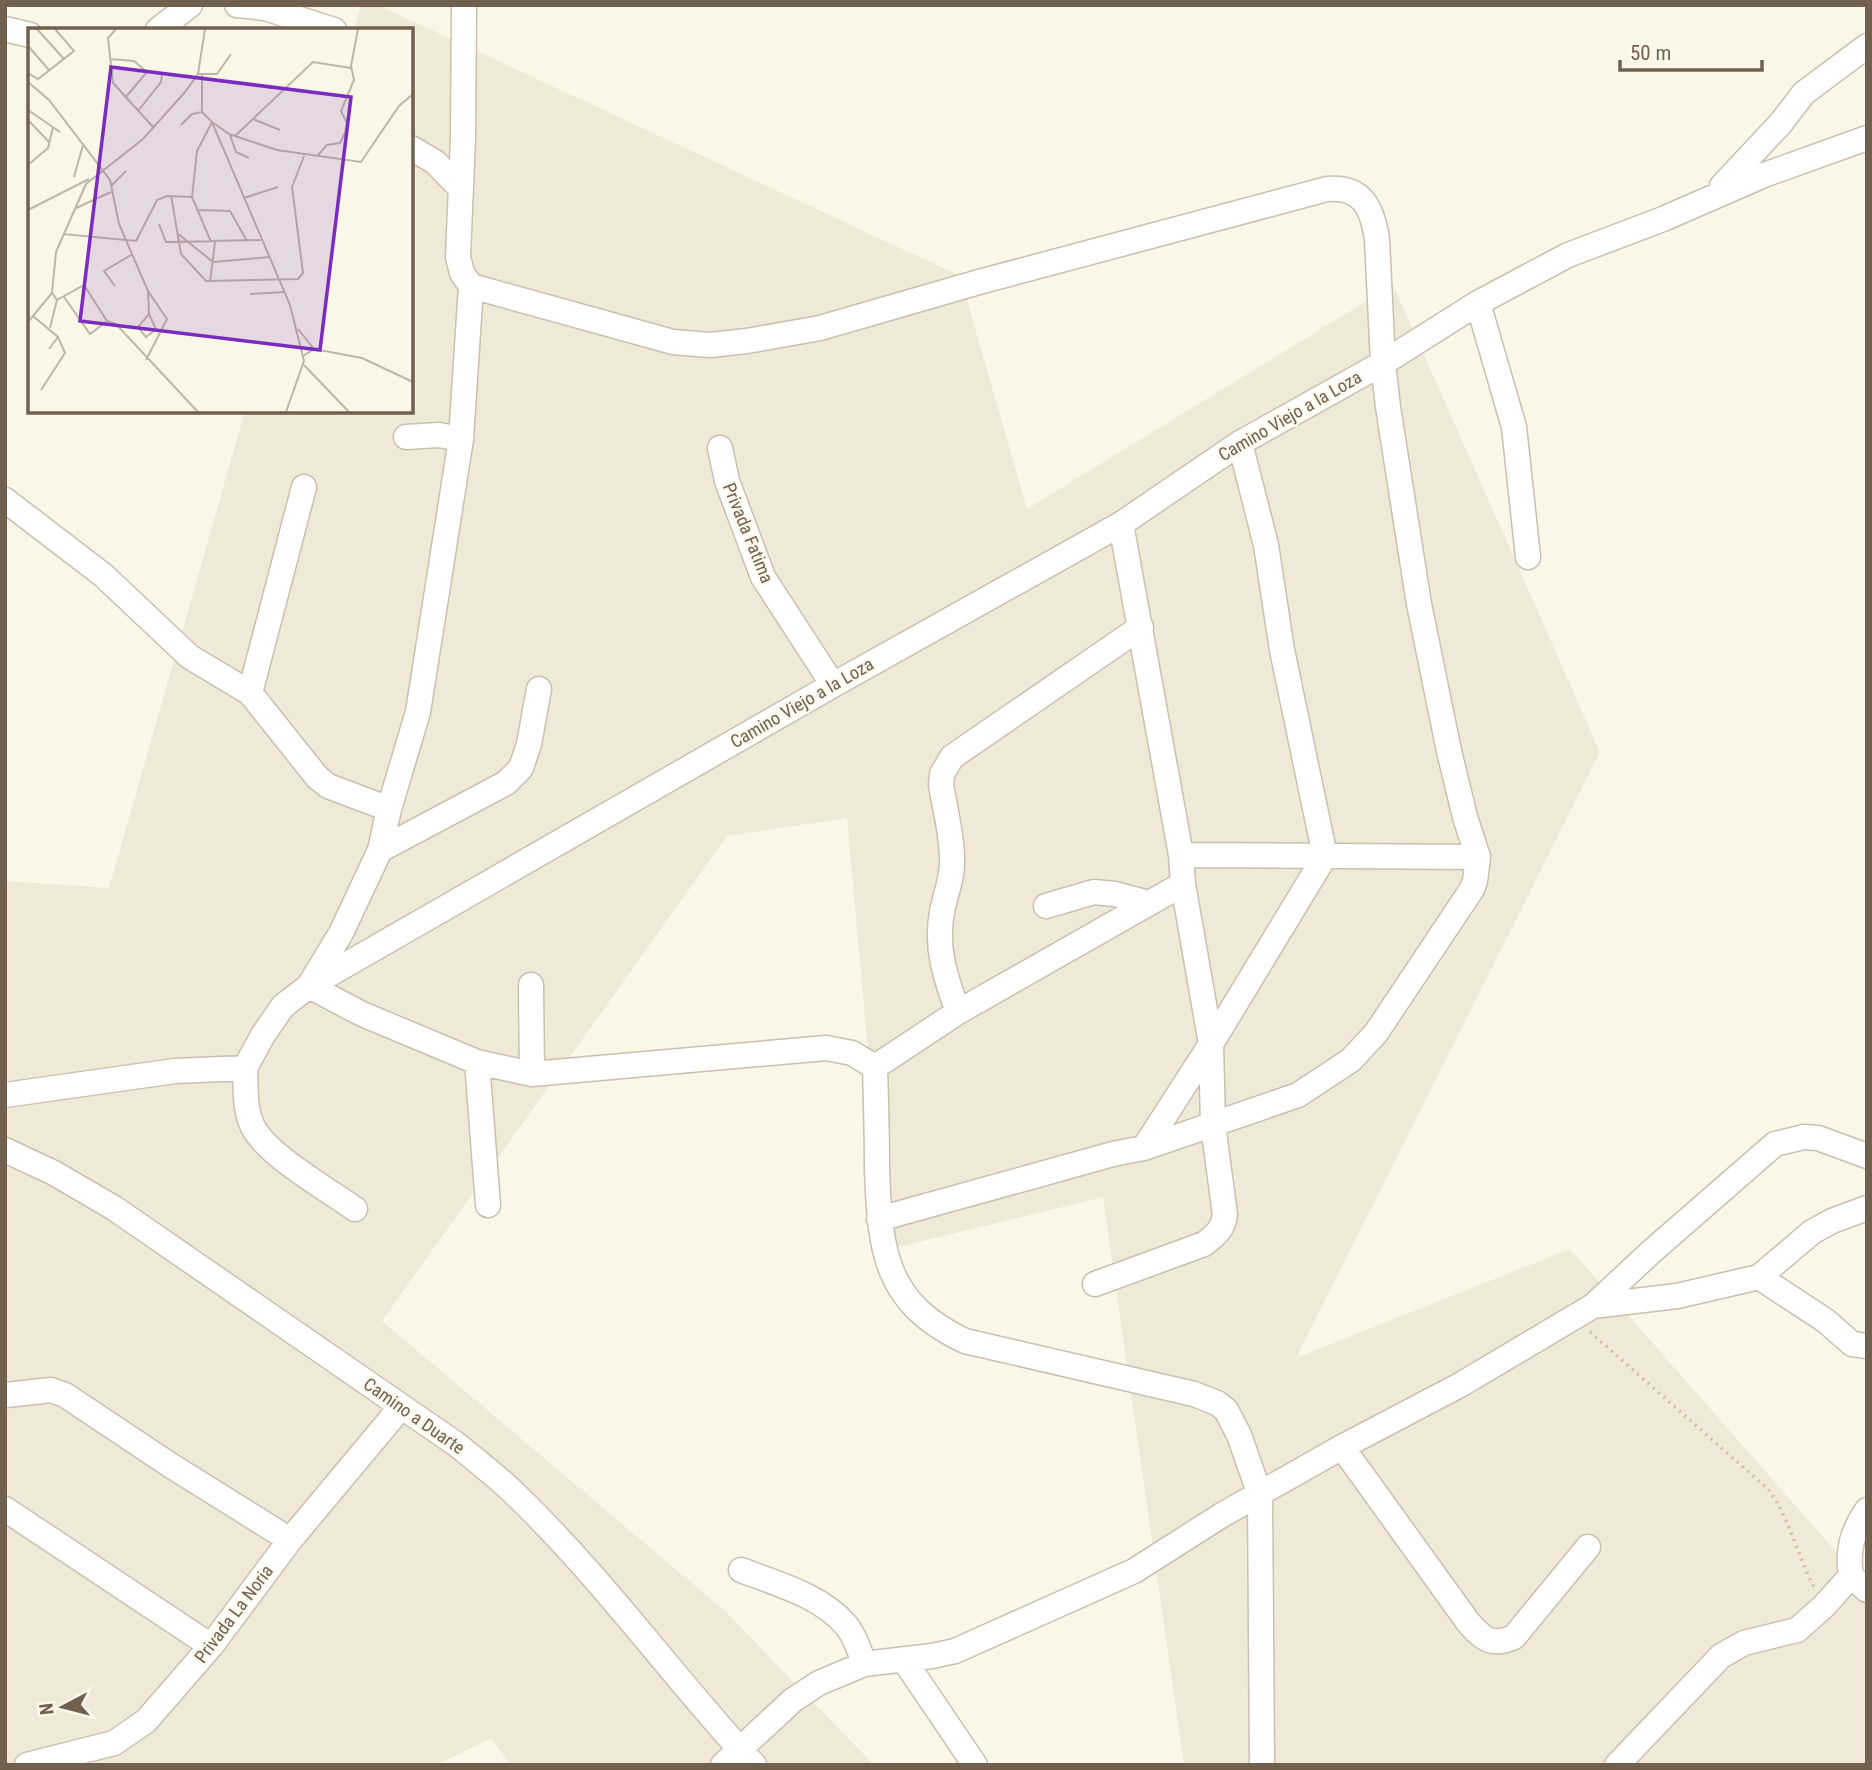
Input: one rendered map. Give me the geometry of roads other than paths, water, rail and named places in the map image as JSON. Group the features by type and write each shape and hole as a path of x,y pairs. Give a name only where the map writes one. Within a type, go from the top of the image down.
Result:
{"street":[{"path":"161,28 190,5"},
{"path":"237,5 265,8 328,28"},
{"path":"464,5 463,138 458,257 462,273 471,286 461,439 426,676 380,850 341,933 309,986 362,1014 477,1062 531,1074 826,1048 852,1053 875,1067"},
{"path":"5,29 28,35"},
{"path":"1712,196 1745,163 1804,93 1867,46"},
{"name":"Camino Viejo a la Loza","path":"245,1068 283,1006 309,986 832,685 1121,524 1240,443 1382,363 1478,303 1568,255 1663,219 1764,174 1867,138"},
{"path":"413,150 435,162 460,188"},
{"path":"471,286 673,342 710,345 820,328 1019,271 1327,189 1343,188 1358,195 1368,206 1375,221 1382,363 1419,604 1449,751 1478,857 1472,889 1376,1033 1352,1059 1298,1095 1144,1148 1100,1157 879,1219"},
{"path":"1478,303 1514,427 1528,557"},
{"path":"406,437 439,435 461,439"},
{"path":"1144,1148 1211,1044 1325,856 1282,650 1266,545 1240,443"},
{"name":"Privada Fatima","path":"720,448 730,490 763,577 832,685"},
{"path":"250,693 304,487"},
{"path":"5,500 103,575 190,657 250,693 317,777 328,786 389,809"},
{"path":"1095,1284 1205,1244 1218,1233 1225,1215 1213,1125 1211,1044 1183,884 1181,855 1121,524"},
{"path":"958,1012 942,967 940,948 941,915 952,873 953,858 941,785 942,774 952,757 1141,627"},
{"path":"380,850 506,783 521,768 529,744 539,689"},
{"path":"1181,855 1478,857"},
{"path":"875,1067 958,1012 1183,884"},
{"path":"1046,906 1094,892 1115,894 1149,903"},
{"path":"531,985 531,1074"},
{"path":"477,1062 488,1205"},
{"path":"875,1067 879,1219 884,1251 895,1279 908,1300 932,1324 965,1341 1194,1394 1217,1403 1226,1410 1239,1435 1261,1495 1262,1765"},
{"path":"5,1095 175,1071 245,1068 246,1107 253,1127 263,1141 275,1153 355,1209"},
{"path":"738,1759 793,1700 819,1683 864,1664 955,1651 1134,1571 1222,1515 1342,1447 1461,1385 1583,1311 1775,1144 1804,1137 1818,1138 1867,1156"},
{"name":"Camino a Duarte","path":"5,1150 114,1208 456,1444 517,1495 576,1558 738,1759"},
{"path":"1583,1311 1677,1296 1759,1277 1812,1232 1867,1208"},
{"path":"1759,1277 1826,1321 1852,1344 1867,1346"},
{"path":"6,1395 51,1390 65,1395 290,1540"},
{"name":"Privada La Noria","path":"27,1765 94,1749 128,1735 146,1721 211,1646 290,1540 401,1407"},
{"path":"1342,1447 1468,1622 1480,1636 1489,1641 1502,1642 1514,1637 1588,1547"},
{"path":"5,1509 211,1646"},
{"path":"1617,1765 1721,1656 1744,1643 1797,1630 1824,1606 1859,1583 1850,1548 1853,1533 1867,1510"},
{"path":"741,1570 809,1597 832,1612 852,1634 864,1664"},
{"path":"904,1660 975,1765"}]}
